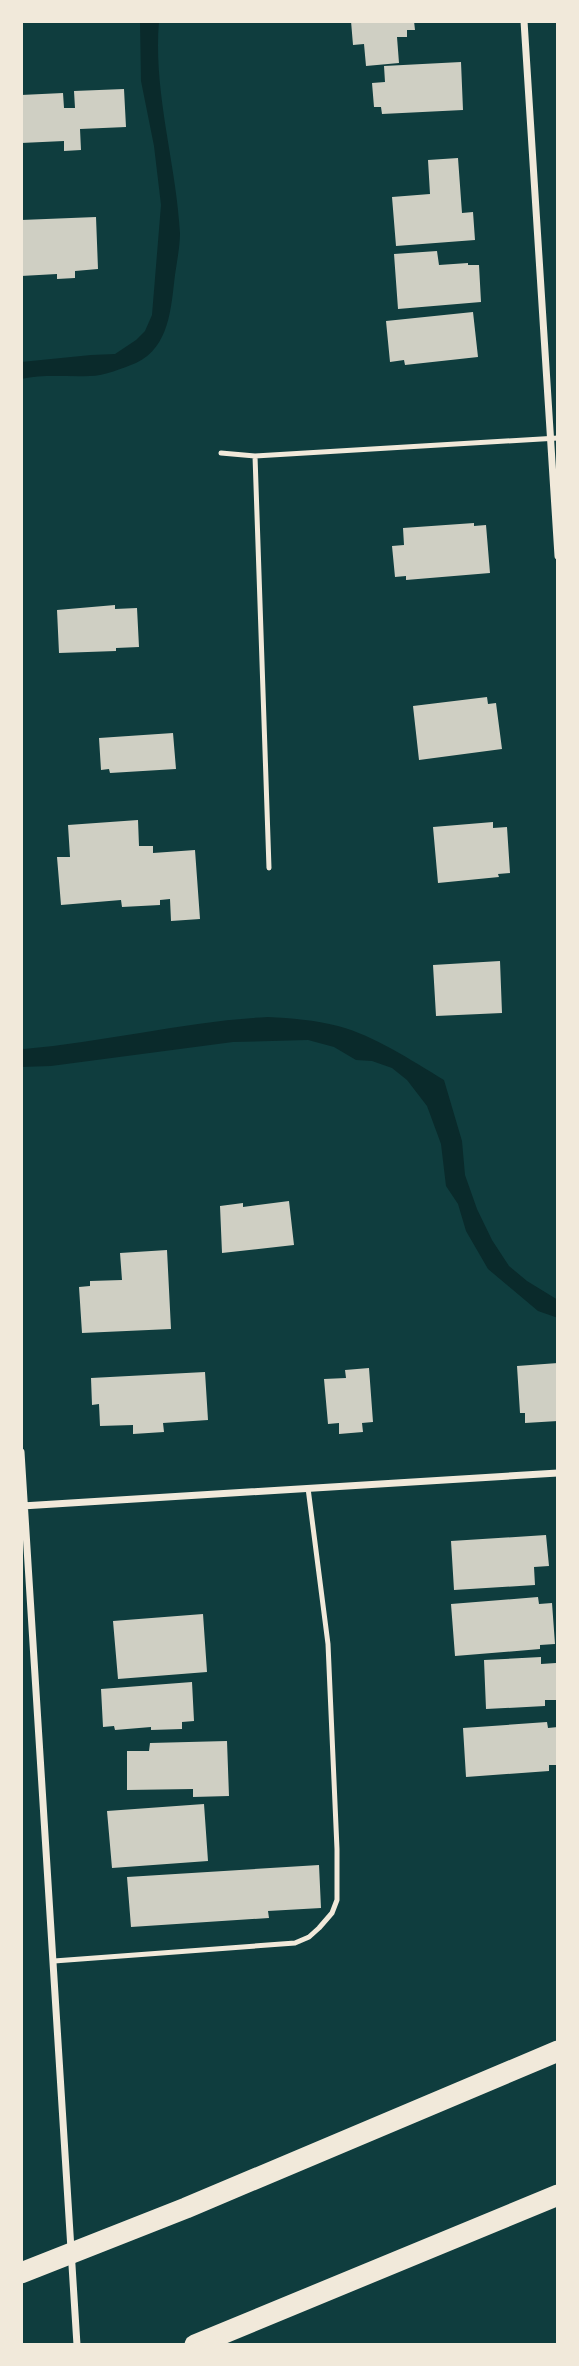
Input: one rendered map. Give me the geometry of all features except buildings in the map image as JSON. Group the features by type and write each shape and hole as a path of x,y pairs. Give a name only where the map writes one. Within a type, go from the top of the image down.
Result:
{"highway":[{"path":"21,2273 186,2208 558,2051"},
{"path":"195,2345 558,2194"}],"street":[{"path":"524,21 554,439 558,556"},
{"path":"21,1452 78,2345"},
{"path":"23,1506 558,1473"}],"lane":[{"path":"221,453 255,456 554,439"},
{"path":"255,456 269,868"},
{"path":"54,1961 295,1943 309,1937 332,1913 337,1900 337,1849 328,1644 308,1488"}],"water":[{"path":"140,21 159,21 159,75 178,206 180,243 167,325 156,347 136,363 95,376 21,379 21,362 115,354 145,331 152,315 161,205 154,146 141,81"},
{"path":"268,1017 312,1021 352,1030 392,1049 444,1080 462,1141 465,1175 477,1209 509,1266 558,1300 558,1318 538,1311 488,1269 466,1231 458,1204 446,1186 441,1144 427,1106 407,1080 392,1068 372,1061 356,1060 334,1047 308,1040 233,1042 51,1066 21,1067 21,1048 55,1046 207,1023"}]}
